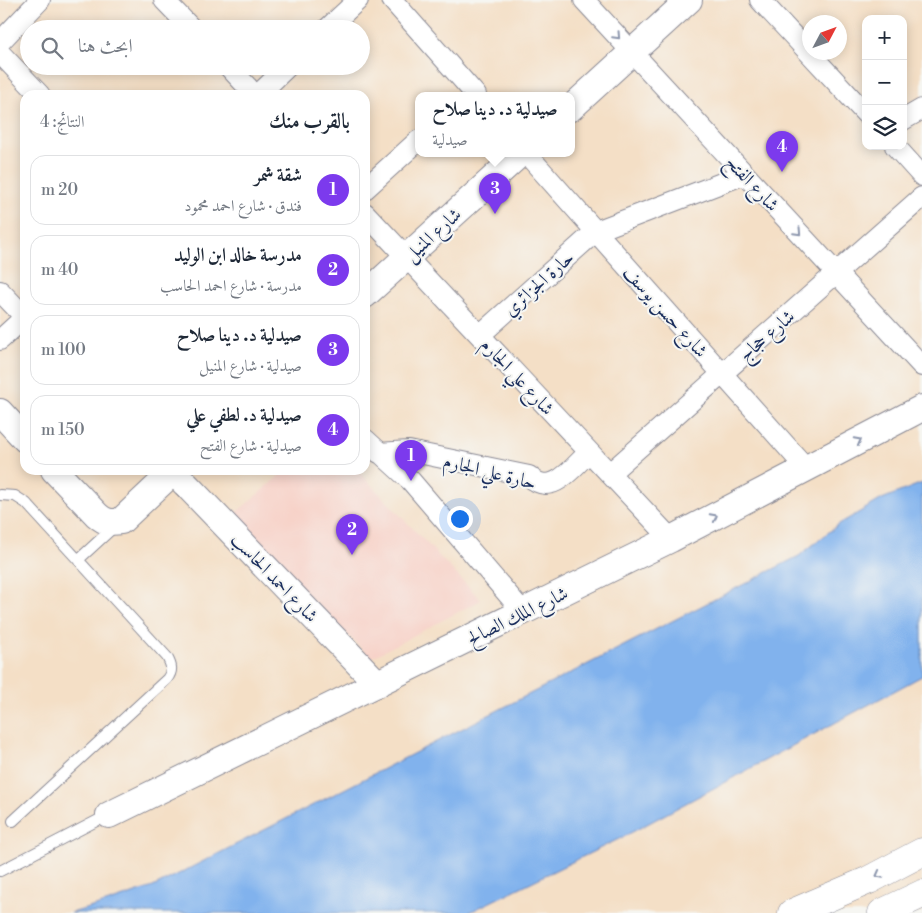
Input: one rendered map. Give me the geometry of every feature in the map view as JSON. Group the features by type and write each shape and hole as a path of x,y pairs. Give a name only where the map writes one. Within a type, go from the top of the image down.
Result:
{"highway":[{"path":"792,913 869,880 922,852"},
{"path":"882,913 922,894"}],"street":[{"path":"21,20 40,0"},
{"path":"164,0 183,20"},
{"path":"337,20 358,0"},
{"path":"392,0 471,92"},
{"name":"شارع الفتح","path":"584,0 922,366"},
{"path":"575,104 688,0"},
{"path":"760,0 862,110"},
{"path":"0,42 20,21"},
{"path":"0,53 20,74"},
{"path":"21,75 35,90"},
{"path":"237,75 251,90"},
{"path":"262,90 278,75"},
{"path":"907,118 922,109"},
{"path":"370,184 415,144"},
{"path":"899,150 922,176"},
{"name":"شارع المنيل","path":"370,290 517,157"},
{"name":"شارع حسن يوسف","path":"530,157 806,468"},
{"path":"596,231 745,174"},
{"name":"شارع حجاج","path":"610,473 922,197"},
{"name":"شارع علي الجارم","path":"370,218 671,539"},
{"name":"حارة الجزائري","path":"480,335 596,231"},
{"path":"0,291 20,312"},
{"path":"0,340 20,322"},
{"name":"شارع الملك الصالح","path":"109,815 671,539 922,408"},
{"path":"0,412 20,433"},
{"path":"372,446 411,481 523,612"},
{"name":"حارة علي الجارم","path":"372,446 409,451 529,476 534,481 547,485 560,479 589,452"},
{"path":"59,475 104,521 112,523 121,521 168,475"},
{"name":"شارع احمد الحاسب","path":"178,475 378,684"}],"lane":[{"path":"0,495 15,496 26,503 172,664 172,672 167,679 13,821"},
{"path":"78,560 121,521"},
{"path":"0,871 109,815"}],"shaded area":[{"path":"280,475 362,475 481,600 371,658 230,518"}],"water":[{"path":"922,483 922,676 623,837 468,913 71,913 153,887 799,556 839,524 882,499"}],"place":[{"name":"صيدلية د. لطفي علي","path":"782,172"},
{"name":"صيدلية د. دينا صلاح","path":"495,214"},
{"name":"شقة شمر","path":"411,481"},
{"name":"مدرسة خالد ابن الوليد","path":"352,555"}]}
